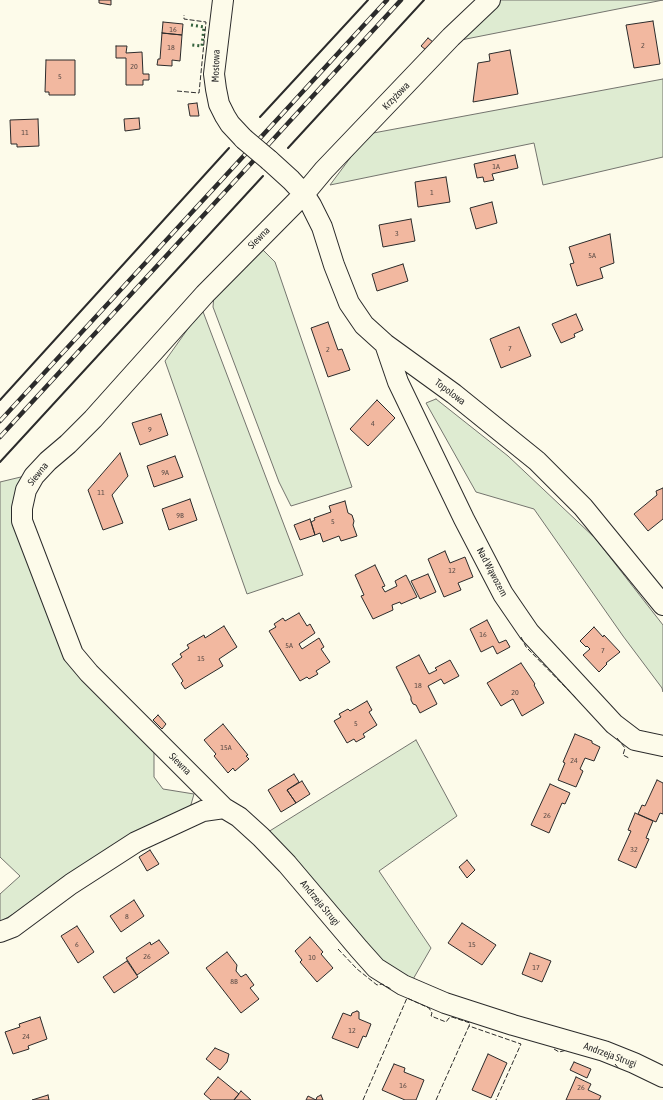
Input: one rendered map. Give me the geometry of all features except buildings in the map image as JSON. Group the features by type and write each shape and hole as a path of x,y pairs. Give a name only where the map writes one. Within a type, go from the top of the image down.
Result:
{"street":[{"name":"Mostowa","path":"223,0 214,74 219,104 230,124 269,160"},
{"name":"Krzyżowa","path":"304,194 324,170 451,37 490,0"},
{"name":"Topolowa","path":"269,160 292,180 311,205 322,227 334,265 349,302 364,325 385,344 454,394 537,461 583,507 663,605"},
{"name":"Siewna","path":"224,808 89,673 73,654 27,537 22,521 22,508 26,490 34,476 93,419 205,294 304,194"},
{"name":"Nad Wąwozem","path":"385,344 398,382 464,519 503,594 529,632 614,724 635,740 663,746"},
{"path":"0,932 13,927 71,884 136,842 203,811 224,808"},
{"name":"Andrzeja Strugi","path":"224,808 239,817 262,837 376,968 403,986 452,1005 513,1025 604,1051 634,1062 663,1077"}],"green space":[{"path":"500,0 663,0 461,40"},
{"path":"663,79 663,157 543,185 534,143 330,185 368,134"},
{"path":"261,248 275,262 352,487 291,506 279,482 213,307 214,294"},
{"path":"202,309 303,575 247,594 165,361"},
{"path":"436,399 508,456 595,538 663,625 663,692 662,688 623,636 534,509 476,492 426,403"},
{"path":"25,476 17,492 59,637 154,751 154,777 163,789 194,794 190,808 0,922 0,894 20,876 0,857 0,482"},
{"path":"416,740 457,816 379,871 431,948 412,981 376,957 268,832"}],"railway":[{"path":"0,421 387,0"},
{"path":"0,437 401,0"}],"hedge":[{"path":"191,25 204,27 202,46 192,45"}],"fence":[{"path":"177,91 199,93 206,22 184,19 184,15"},
{"path":"521,637 526,647 577,699"},
{"path":"617,738 625,748 623,755 629,758"},
{"path":"338,949 357,969 377,985 382,984 391,989"},
{"path":"363,1100 407,998 429,1008 432,1013 431,1016 446,1022 452,1017 470,1023 469,1026"},
{"path":"436,1100 469,1026 521,1044 496,1100"},
{"path":"554,1049 559,1052 567,1050"},
{"path":"615,1064 619,1069"}],"wall":[{"path":"260,117 368,0"},
{"path":"288,148 424,0"},
{"path":"0,400 229,148"},
{"path":"0,462 263,176"}]}
